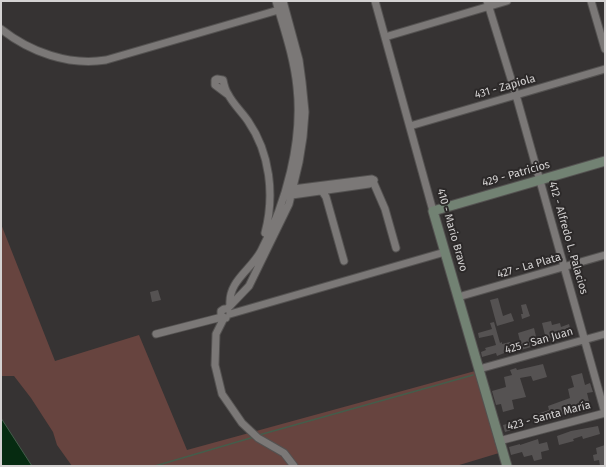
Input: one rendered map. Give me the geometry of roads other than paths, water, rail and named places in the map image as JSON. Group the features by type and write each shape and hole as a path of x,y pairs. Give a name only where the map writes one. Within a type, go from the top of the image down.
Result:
{"street":[{"path":"276,1 282,6 297,87 297,135 289,192 279,211 249,286 227,312 216,334 215,365 222,394 242,423 257,436 284,454 294,466"},
{"name":"410 - Mario Bravo","path":"375,1 433,211 507,466"},
{"path":"385,37 488,4 507,1"},
{"path":"591,1 605,49"},
{"name":"412 - Alfredo L. Palacios","path":"488,4 516,95 605,413"},
{"path":"1,29 38,51 68,59 96,61 106,60 282,6"},
{"name":"431 - Zapiola","path":"410,126 605,69"},
{"path":"227,94 256,134 267,165 270,194 270,208 262,253 235,283 231,290 227,312"},
{"name":"429 - Patricios","path":"433,211 605,161"},
{"path":"289,192 369,179 374,180 385,209 396,248"},
{"path":"321,188 326,198 344,261"},
{"path":"156,334 227,312 445,252"},
{"name":"427 - La Plata","path":"458,297 605,255"},
{"name":"425 - San Juan","path":"479,369 605,334"},
{"name":"423 - Santa María","path":"499,441 605,413"}],"waterway":[{"path":"259,435 473,375"},
{"path":"155,466 254,437"}]}
